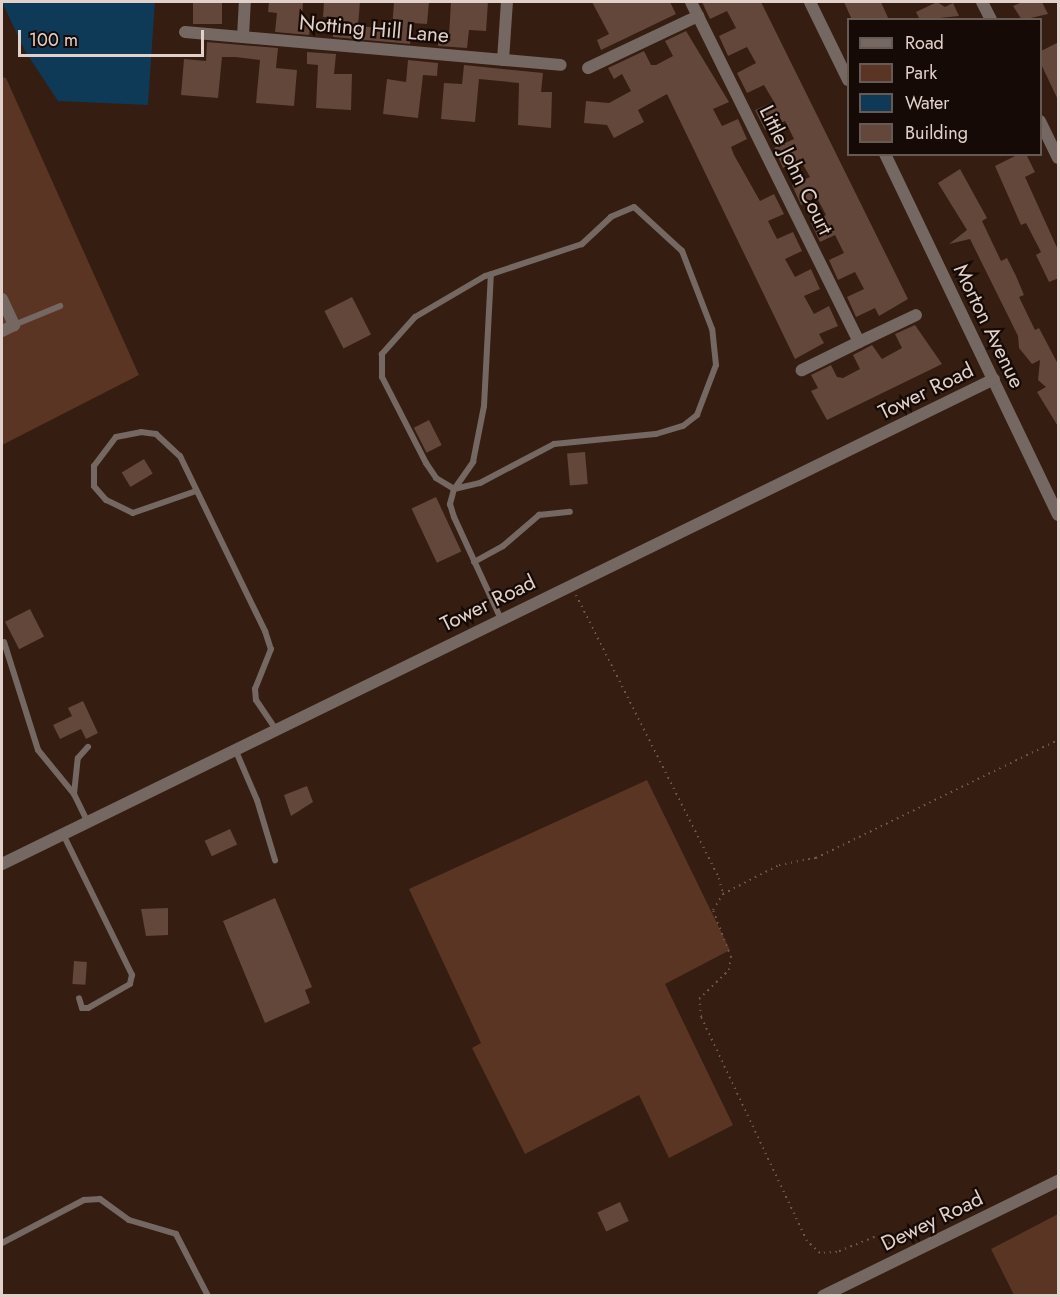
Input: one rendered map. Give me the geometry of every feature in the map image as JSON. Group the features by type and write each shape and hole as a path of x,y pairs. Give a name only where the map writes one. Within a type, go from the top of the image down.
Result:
{"street":[{"path":"243,37 245,2"},
{"path":"503,60 507,2"},
{"name":"Little John Court","path":"691,2 859,342"},
{"path":"810,2 847,76"},
{"path":"982,2 990,18"},
{"path":"588,68 698,16"},
{"name":"Notting Hill Lane","path":"185,32 561,65"},
{"path":"1042,123 1059,158"},
{"name":"Morton Avenue","path":"886,156 1059,515"},
{"path":"2,299 14,325 2,331"},
{"path":"802,370 916,315"},
{"name":"Tower Road","path":"2,864 234,748 993,379"},
{"name":"Dewey Road","path":"823,1296 1059,1181"}],"lane":[{"path":"634,207 682,251 712,329 716,365 697,415 683,426 644,437 554,444 480,483 454,489 436,478 426,463 380,364 396,336 415,316 491,274 582,244 611,217 634,207"},
{"path":"491,274 484,406 473,462 454,489 450,504 501,619"},
{"path":"14,325 60,306"},
{"path":"196,491 133,513 105,500 94,486 94,466 116,437 156,434 180,456 265,631 271,649 255,689 256,700 275,728"},
{"path":"474,562 503,546 539,515 570,512"},
{"path":"4,642 38,750 74,794 87,821"},
{"path":"74,794 78,758 88,747"},
{"path":"234,748 257,800 275,860"},
{"path":"63,834 132,975 130,984 88,1008 82,1008 79,998"},
{"path":"2,1243 84,1200 100,1198 129,1220 176,1234 208,1296"}],"path":[{"path":"571,585 719,878 723,894"},
{"path":"897,1260 881,1237 829,1254 813,1250 706,1028 699,999 729,970 730,957 713,910 723,894 779,865 816,858 1059,740"}],"green space":[{"path":"2,77 6,78 139,375 2,445"},
{"path":"647,780 730,950 665,984 733,1125 669,1158 639,1095 525,1154 472,1048 481,1043 409,889"},
{"path":"1058,1214 1058,1295 1014,1295 991,1249"}],"water":[{"path":"2,2 155,2 148,105 58,101 25,51"}],"building":[{"path":"193,2 222,2 222,24 193,24"},
{"path":"269,2 303,2 302,20 311,21 309,35 275,32 277,13 268,12"},
{"path":"324,2 360,2 358,26 392,29 394,2 429,2 427,24 412,23 410,44 333,37 334,18 323,17"},
{"path":"451,2 488,2 486,31 469,30 467,48 438,46 439,34 449,35"},
{"path":"592,2 670,2 676,14 601,50 597,40 609,34"},
{"path":"702,2 761,2 908,299 879,316 875,308 856,317 847,297 864,289 855,272 838,280 829,260 844,253 835,235 820,242 811,223 826,215 817,198 801,205 792,185 810,177 800,159 783,168 774,148 794,139 785,121 765,130 755,110 774,102 764,85 747,93 737,73 756,63 747,47 728,56 719,36 736,28 727,11 710,19"},
{"path":"844,2 881,2 888,18 851,18"},
{"path":"937,2 945,7 953,3 959,16 919,18 916,12"},
{"path":"1022,2 1042,2 1048,14 1021,18 1013,6"},
{"path":"686,31 729,102 713,109 722,126 738,119 747,139 731,147 734,155 760,201 774,194 784,214 768,221 777,239 793,232 802,251 785,259 795,277 811,269 820,289 804,296 814,314 829,306 838,326 819,334 824,343 795,359 667,94 638,110 644,122 614,138 607,125 584,123 586,101 609,103 631,91 622,74 614,79 608,68 644,51 651,65 656,65 673,56 665,41"},
{"path":"207,42 278,48 276,68 297,70 294,106 256,103 260,60 235,57 222,57 218,98 181,95 184,59 206,61"},
{"path":"1059,42 1059,102 1042,66 1042,50"},
{"path":"307,52 336,54 334,74 352,74 351,110 316,108 318,65 307,64"},
{"path":"408,60 438,63 437,76 423,75 418,118 383,114 387,79 406,82"},
{"path":"464,65 543,73 541,92 552,92 551,128 518,125 519,83 479,79 475,122 441,119 444,83 462,84"},
{"path":"1015,156 1027,156 1035,172 1025,177 1059,252 1059,278 1049,282 1036,255 1041,252 1026,223 1021,225 995,166"},
{"path":"960,169 987,218 982,221 1001,261 1007,258 1016,276 1024,295 1019,297 1035,330 1039,328 1059,366 1059,428 1037,392 1046,387 1038,380 1040,360 1032,364 1019,348 1018,336 970,239 949,244 967,230 938,183"},
{"path":"352,297 371,334 343,348 324,311"},
{"path":"915,325 942,364 827,420 811,391 818,388 811,375 831,365 837,377 843,378 860,369 853,355 872,345 882,359 902,348 895,334"},
{"path":"429,420 442,445 427,453 414,428"},
{"path":"585,452 588,484 570,485 567,454"},
{"path":"144,459 153,474 130,487 122,472"},
{"path":"436,497 461,551 437,563 412,508"},
{"path":"30,609 44,637 19,649 5,622"},
{"path":"83,701 98,733 86,739 81,729 60,739 53,725 72,716 68,708"},
{"path":"307,786 313,802 291,816 284,795"},
{"path":"230,829 237,844 212,856 205,841"},
{"path":"275,898 312,987 305,990 310,1003 265,1023 223,921"},
{"path":"168,908 168,935 146,936 141,909"},
{"path":"74,961 87,962 85,985 72,984"},
{"path":"620,1202 629,1221 606,1232 597,1213"}]}
